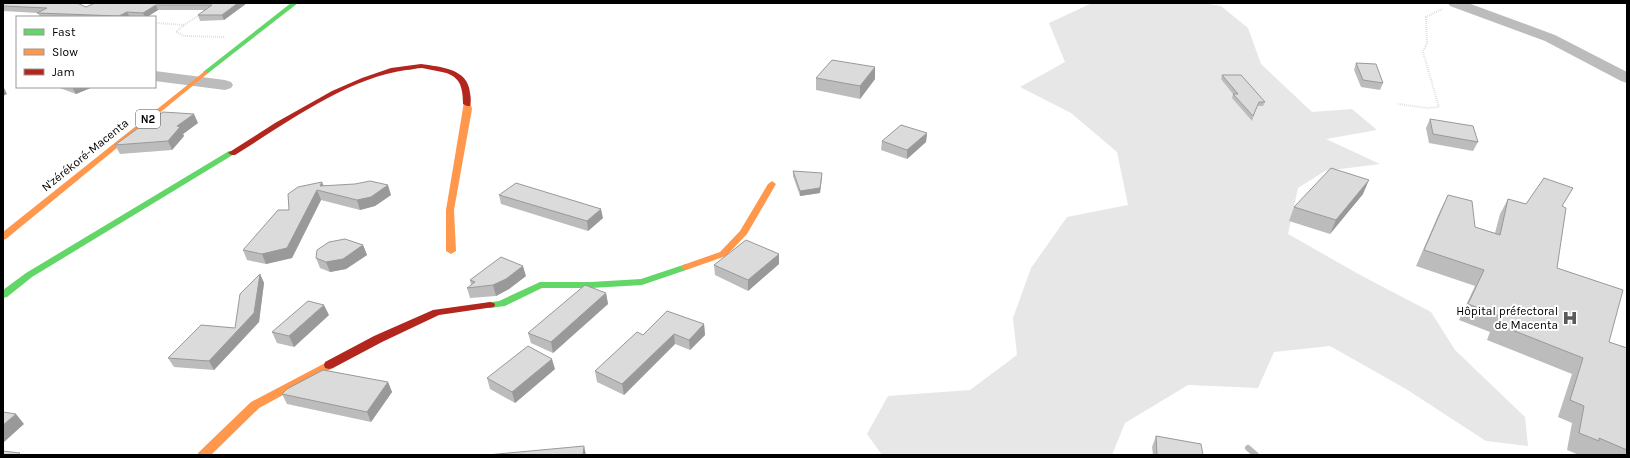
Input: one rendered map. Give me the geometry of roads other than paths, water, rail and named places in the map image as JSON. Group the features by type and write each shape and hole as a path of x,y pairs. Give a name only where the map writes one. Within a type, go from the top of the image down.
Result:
{"main road":[{"name":"N'zérékoré-Macenta","path":"5,234 250,37 295,3"},
{"path":"3,295 29,275 336,91 378,75 405,68 438,68 456,74 465,84 468,109 450,210 451,251"},
{"path":"203,455 255,405 378,339 437,312 501,304 540,285 591,285 642,282 723,254 744,232 772,184"}],"street":[{"path":"1457,4 1550,38 1627,78"},
{"path":"156,76 225,85"}],"waterway":[{"path":"1248,448 1256,455"}],"place":[{"name":"Hôpital préfectoral de Macenta","path":"1570,318"}]}
